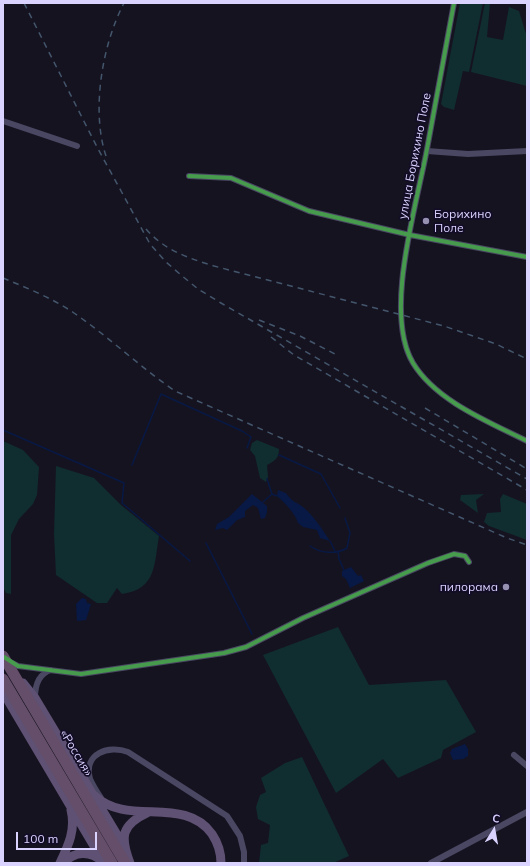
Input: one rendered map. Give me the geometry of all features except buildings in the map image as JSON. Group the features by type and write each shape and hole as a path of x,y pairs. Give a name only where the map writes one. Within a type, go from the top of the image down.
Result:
{"highway":[{"name":"«Россия»","path":"3,657 125,863"},
{"name":"«Россия»","path":"3,679 112,863"}],"main road":[{"path":"10,669 35,698 124,848 130,863"},
{"path":"4,694 55,777 104,863"},
{"path":"38,737 55,777"},
{"path":"91,791 104,803 125,810 147,813 180,814 202,823 216,840 220,851 221,863"},
{"path":"60,863 72,834 72,816 68,801"},
{"path":"124,848 124,836 128,825 147,813"},
{"path":"63,863 70,857 82,853 95,856 104,863"}],"street":[{"name":"улица Борихино Поле","path":"454,3 410,235 403,282 402,325 407,350 414,363 432,386 444,396 478,416 527,441"},
{"path":"3,120 77,146"},
{"path":"427,151 468,154 527,151"},
{"path":"189,176 231,178 309,211 410,235 527,257"},
{"path":"3,657 18,666 81,674 224,653 246,647 303,618 428,563 454,554 465,556 469,562"},
{"path":"35,698 38,680 43,674 52,670"},
{"path":"104,803 90,778 91,762 97,755 107,749 116,748 128,752 227,816 240,836 244,852 244,863"},
{"path":"514,755 527,766"},
{"path":"431,863 527,812"}],"green space":[{"path":"460,3 483,3 469,72 463,71 454,110 444,107 441,104"},
{"path":"485,3 490,3 487,37 503,40 509,7 519,11 527,37 527,86 471,72"},
{"path":"257,440 279,449 276,459 267,465 268,477 266,482 260,478 255,456 250,450 252,443"},
{"path":"3,441 23,450 39,467 37,495 33,504 19,519 11,535 11,594 6,593 3,587"},
{"path":"56,466 94,478 121,505 159,536 152,574 142,587 122,594 117,588 107,603 97,603 56,575 54,534"},
{"path":"484,494 476,500 478,513 460,500 461,495"},
{"path":"503,494 527,504 527,540 489,526 484,522 487,513 501,512 500,499"},
{"path":"338,627 369,685 446,680 476,732 443,750 441,758 398,778 383,759 336,793 263,655"},
{"path":"302,757 349,856 333,863 259,863 261,845 268,843 270,825 258,819 256,807 260,795 266,792 261,778 285,763"}],"water":[{"path":"278,490 286,493 292,500 311,514 330,541 320,538 317,530 303,527 298,523 292,512 277,496"},
{"path":"252,494 267,506 265,518 261,519 258,508 253,505 245,511 245,517 237,520 227,530 223,528 215,530 217,524 229,517"},
{"path":"351,567 358,576 361,575 364,581 350,588 346,579 342,576 342,571"},
{"path":"82,598 86,599 87,603 91,604 86,620 77,621 76,604"},
{"path":"465,744 468,749 468,756 463,759 453,760 450,753 452,749"}],"waterway":[{"path":"132,465 161,394 242,431 251,437 247,448"},
{"path":"3,430 124,483 122,503 190,561"},
{"path":"279,455 321,474 340,508"},
{"path":"267,479 272,494 277,496"},
{"path":"263,502 272,494"},
{"path":"310,546 323,552 338,552 347,548 350,533 345,518"},
{"path":"330,541 335,551"},
{"path":"206,543 252,634"},
{"path":"338,551 339,559 344,570"}],"railway":[{"path":"24,3 97,147 150,244 166,262 198,289 221,303 527,479"},
{"path":"106,156 99,119 101,78 110,38 124,3"},
{"path":"146,229 161,243 195,260 444,326 496,344 527,359"},
{"path":"3,278 48,298 74,313 175,391 507,538 527,545"},
{"path":"259,320 300,336 335,354"},
{"path":"271,337 294,355 527,490"},
{"path":"425,408 527,469"}],"cycle path":[{"path":"454,3 405,258 401,316 405,342 413,363 435,389 464,409 527,441"},
{"path":"189,176 231,178 309,211 410,235 527,257"},
{"path":"4,657 18,666 81,674 224,653 246,647 303,618 428,563 454,554 465,556 469,562"}],"place":[{"name":"Борихино Поле","path":"426,221"},
{"name":"пилорама","path":"506,587"}]}
